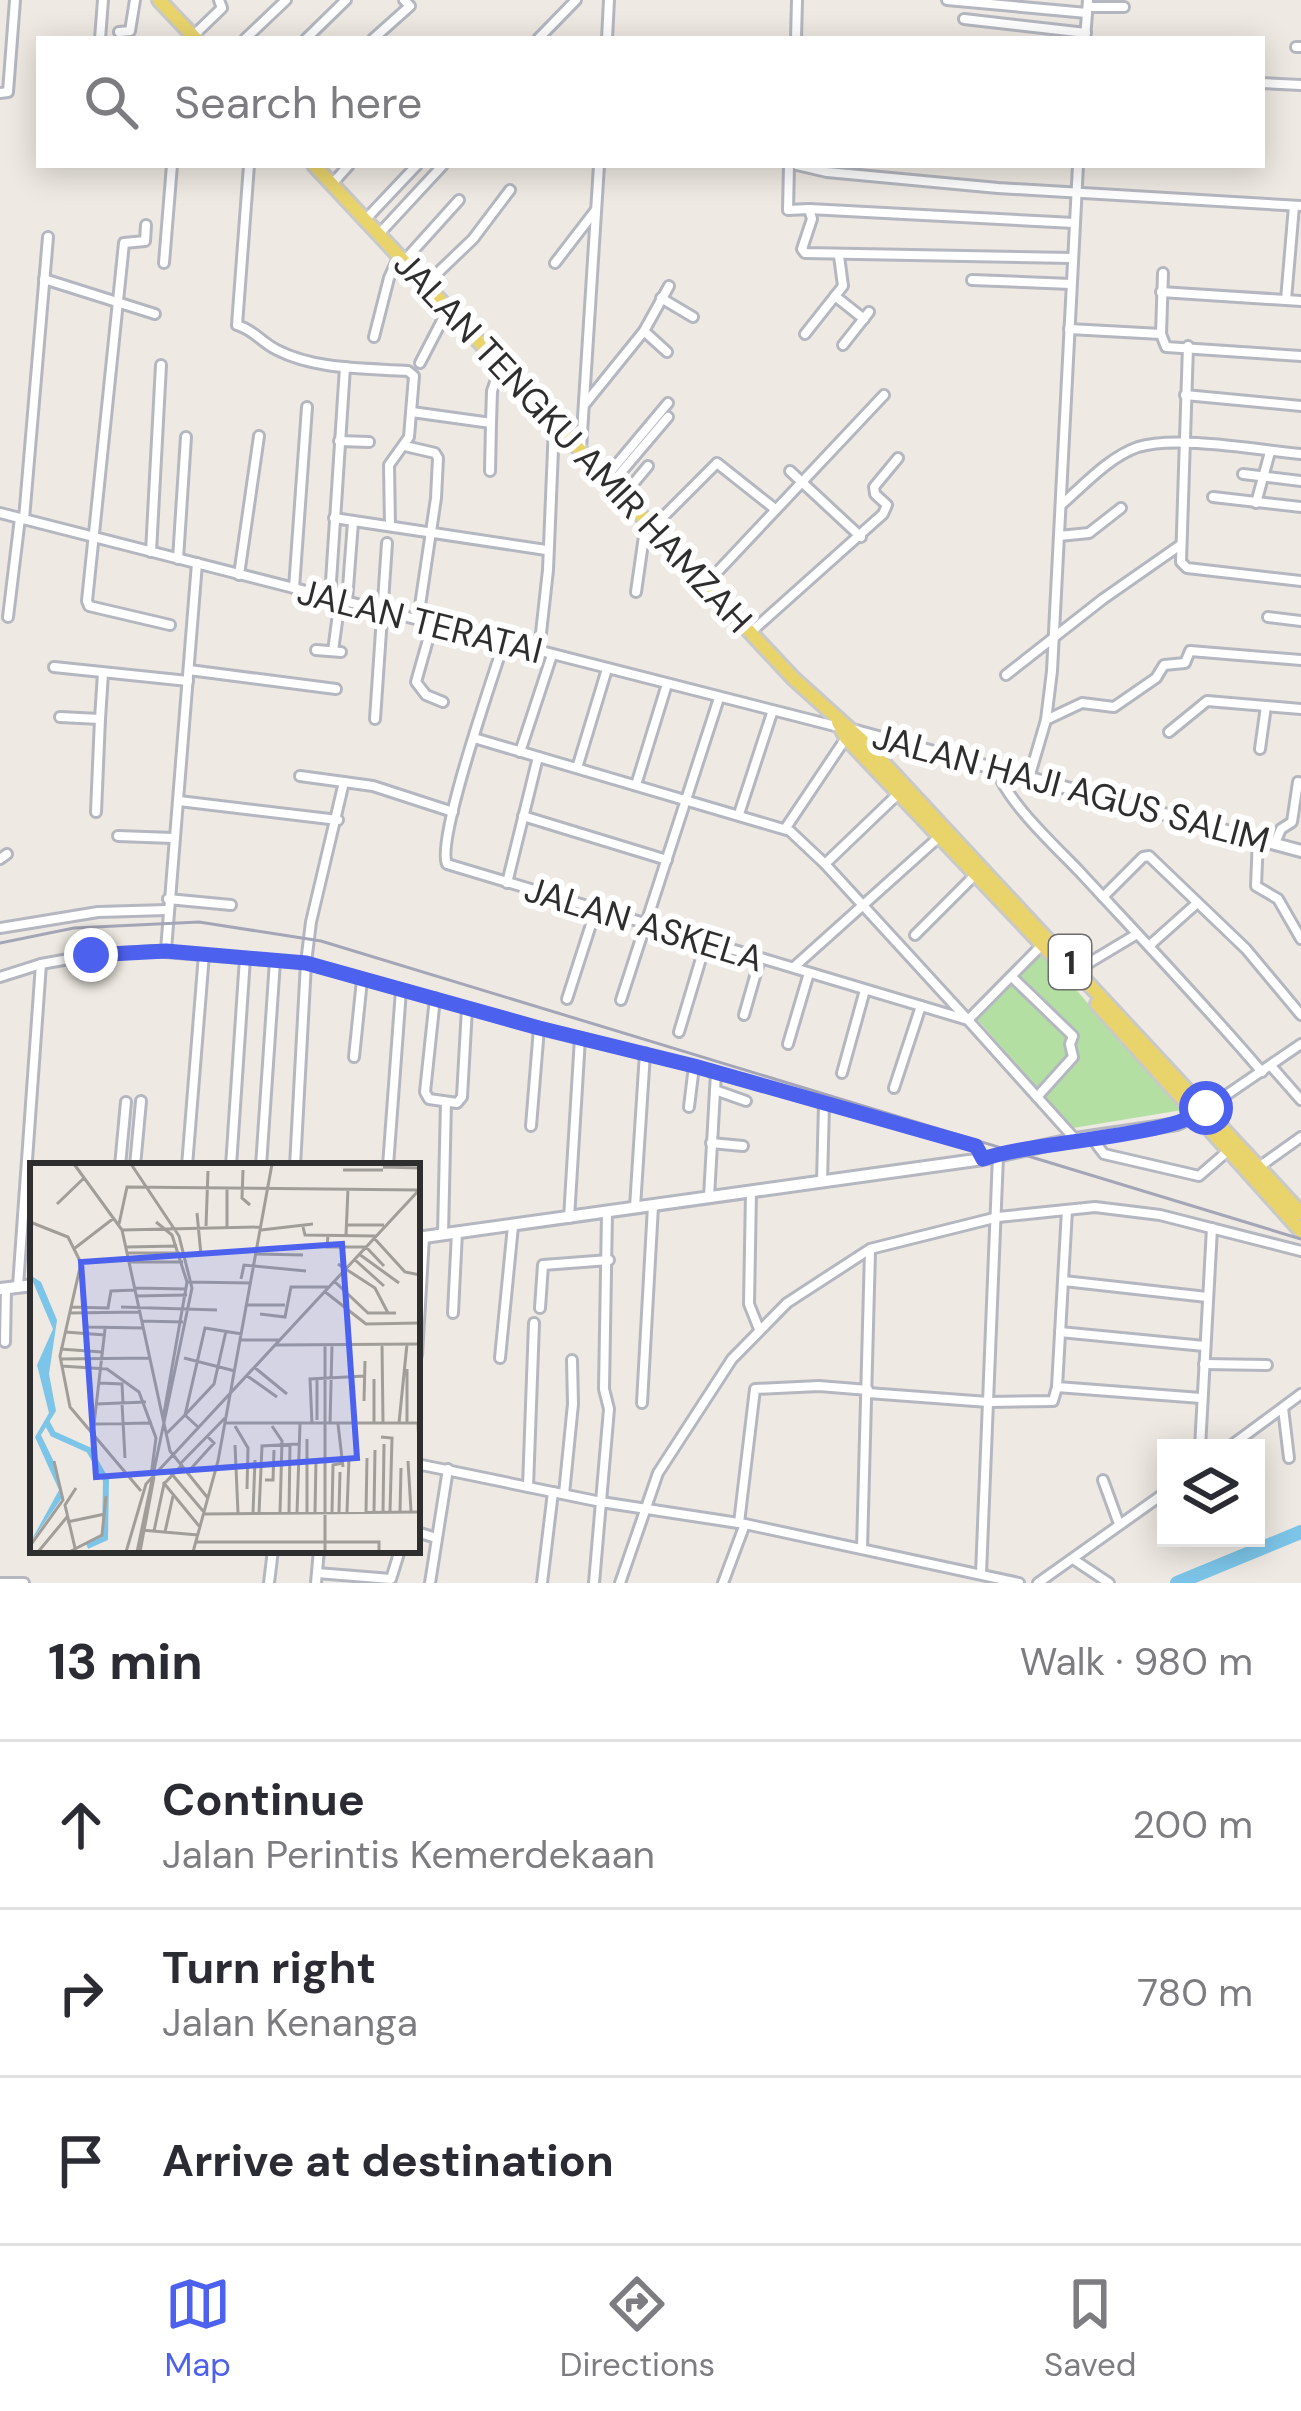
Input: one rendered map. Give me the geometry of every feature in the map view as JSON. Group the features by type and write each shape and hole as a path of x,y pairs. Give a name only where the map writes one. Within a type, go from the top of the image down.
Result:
{"main road":[{"path":"167,2 193,36"},
{"name":"JALAN TENGKU AMIR HAMZAH","path":"317,168 1301,1214"},
{"name":"JALAN TENGKU AMIR HAMZAH","path":"843,728 939,837 1077,970 1301,1231"}],"street":[{"path":"0,93 8,92 15,0"},
{"path":"100,36 103,0"},
{"path":"119,32 131,28 135,0"},
{"path":"197,36 223,8 219,0"},
{"path":"309,36 346,0"},
{"path":"376,36 410,6 404,0"},
{"path":"541,36 576,0"},
{"path":"607,36 610,0"},
{"path":"796,36 797,0"},
{"path":"946,0 1124,7"},
{"path":"248,36 285,1"},
{"path":"964,20 1086,36 1088,7"},
{"path":"1265,83 1301,85"},
{"path":"164,263 172,168"},
{"path":"249,168 237,325 254,330 277,350 311,362 412,373 412,412 405,446 389,465 390,526"},
{"path":"332,184 347,168"},
{"path":"365,220 414,168"},
{"path":"379,234 440,168"},
{"path":"581,450 599,168"},
{"path":"793,168 788,210 1074,223"},
{"path":"807,168 1076,193 1297,206 1296,248 1286,300"},
{"path":"1029,779 1046,720 1054,640 1078,168"},
{"path":"425,284 473,238 510,190"},
{"path":"374,337 389,278 401,258 459,200"},
{"path":"809,209 812,219 803,251 839,256 1073,258"},
{"path":"555,263 596,210"},
{"path":"146,225 146,240 124,242 88,606 170,625"},
{"path":"8,617 22,519 48,237"},
{"path":"805,334 844,283 839,256"},
{"path":"1163,273 1161,334 1166,347 1301,356"},
{"path":"44,279 155,314"},
{"path":"972,280 1070,284"},
{"path":"584,405 644,331 669,286"},
{"path":"1161,292 1301,301"},
{"path":"835,296 866,315 844,345"},
{"path":"662,298 693,317"},
{"path":"420,363 448,308"},
{"path":"1069,328 1161,334"},
{"path":"644,331 667,352"},
{"path":"1188,346 1181,562 1187,568 1301,581"},
{"path":"151,552 161,365"},
{"path":"490,471 492,392 501,365"},
{"path":"316,650 337,652 334,518 345,367"},
{"path":"706,584 884,395"},
{"path":"1185,395 1301,406"},
{"path":"609,480 668,403"},
{"path":"294,588 307,407"},
{"path":"412,412 491,423"},
{"path":"609,480 668,417"},
{"path":"539,651 554,421"},
{"path":"239,574 259,436"},
{"path":"178,559 186,437"},
{"path":"340,441 369,442"},
{"path":"1060,506 1130,451 1164,442 1301,454"},
{"path":"405,446 437,455 418,619"},
{"path":"1256,502 1270,451"},
{"path":"751,632 887,509 874,487 898,458"},
{"path":"636,592 650,524 717,463 776,509"},
{"path":"623,496 648,466"},
{"path":"790,471 861,537"},
{"path":"1243,474 1301,481"},
{"path":"1214,497 1301,507"},
{"path":"1059,536 1089,533 1121,508"},
{"name":"JALAN TERATAI","path":"0,513 843,728"},
{"path":"334,518 547,550"},
{"path":"339,599 353,522"},
{"path":"375,719 387,543"},
{"path":"1006,676 1102,598 1180,545"},
{"path":"166,951 197,563"},
{"path":"1268,617 1301,621"},
{"path":"433,622 416,682 426,695 443,702"},
{"name":"JALAN ASKELA","path":"504,642 442,853 445,862 968,1020"},
{"path":"1046,720 1082,703 1114,707 1156,678 1164,665 1185,663 1190,651 1301,660"},
{"path":"520,752 552,655"},
{"path":"54,667 336,689"},
{"path":"577,768 607,669"},
{"path":"96,812 103,673"},
{"path":"636,785 667,684"},
{"path":"621,1000 719,698"},
{"path":"1168,731 1207,701 1301,709"},
{"path":"1260,748 1266,706"},
{"path":"740,814 772,713"},
{"path":"60,717 100,719"},
{"path":"785,829 843,728"},
{"name":"JALAN HAJI AGUS SALIM","path":"843,728 1258,838 1300,854"},
{"path":"474,738 785,829 825,864 1075,1139"},
{"path":"507,883 538,757"},
{"path":"997,770 1004,785 1262,1072"},
{"path":"300,776 373,787 453,812"},
{"path":"296,1163 311,922 344,782"},
{"path":"1276,843 1281,829 1292,822 1298,782"},
{"path":"825,864 898,794"},
{"path":"178,801 338,820"},
{"path":"523,816 667,860"},
{"path":"118,836 173,838"},
{"path":"793,968 939,837"},
{"path":"1258,838 1256,886 1278,899 1301,939"},
{"path":"1103,897 1146,856 1246,949 1301,1015"},
{"path":"915,934 976,874"},
{"path":"168,899 231,904"},
{"path":"1149,946 1196,904"},
{"path":"567,999 596,909"},
{"path":"0,928 98,912 167,910"},
{"path":"1077,970 1137,934"},
{"path":"968,1020 1045,941"},
{"path":"679,1031 706,942"},
{"path":"0,977 91,955 166,951 306,963 976,1146 983,1159"},
{"path":"187,1163 204,954"},
{"path":"231,1163 245,958"},
{"path":"743,1015 760,958"},
{"path":"261,1163 275,961"},
{"path":"5,1342 41,964"},
{"path":"788,1044 809,973"},
{"path":"1013,978 1073,1036 1073,1057 1037,1097"},
{"path":"354,1058 362,980"},
{"path":"388,1163 400,990"},
{"path":"842,1073 865,990"},
{"path":"434,998 426,1096 446,1102 462,1097 467,1008"},
{"path":"894,1088 921,1006"},
{"path":"531,1126 539,1028"},
{"path":"569,1220 580,1038"},
{"path":"421,1237 983,1159 1177,1124 1202,1113 1301,1044"},
{"path":"635,1208 646,1053"},
{"path":"688,1107 694,1066"},
{"path":"1271,1066 1301,1100"},
{"path":"709,1197 716,1072"},
{"path":"715,1090 746,1101"},
{"path":"135,1163 141,1101"},
{"path":"120,1163 126,1102"},
{"path":"443,1234 446,1102"},
{"path":"822,1183 824,1104"},
{"path":"1091,1137 1104,1154 1199,1177 1229,1150"},
{"path":"1259,1167 1301,1137"},
{"path":"711,1143 743,1146"},
{"path":"981,1574 998,1154"},
{"path":"751,1192 749,1304 759,1329"},
{"path":"642,1403 653,1206"},
{"path":"620,1583 645,1509 674,1445 707,1392 759,1329 806,1290 870,1249 998,1217 1095,1207 1212,1228 1301,1251"},
{"path":"723,1583 742,1523 755,1389 820,1386 1049,1404 1058,1387 1067,1210"},
{"path":"593,1583 609,1409 604,1390 607,1214"},
{"path":"500,1358 513,1226"},
{"path":"1200,1439 1212,1228"},
{"path":"453,1313 457,1232"},
{"path":"862,1549 870,1249"},
{"path":"540,1308 543,1265 609,1260"},
{"path":"1064,1281 1207,1297"},
{"path":"528,1487 534,1323"},
{"path":"1060,1332 1204,1346"},
{"path":"564,1494 573,1404 572,1360"},
{"path":"1204,1364 1267,1365"},
{"path":"1058,1387 1202,1398"},
{"path":"1240,1439 1301,1394"},
{"path":"1283,1408 1289,1458"},
{"path":"420,1464 602,1502 742,1523 1019,1583"},
{"path":"430,1583 448,1469"},
{"path":"1103,1480 1119,1525"},
{"path":"542,1583 553,1492"},
{"path":"1038,1583 1157,1498"},
{"path":"420,1533 436,1538"},
{"path":"269,1583 273,1553"},
{"path":"1073,1559 1109,1583"},
{"path":"316,1578 388,1580"},
{"path":"0,1583 24,1583"}],"green space":[{"path":"1041,950 1182,1110 1073,1128 977,1019"}],"waterway":[{"path":"1177,1583 1301,1532"}],"railway":[{"path":"0,943 74,928 199,922 321,941 1301,1239"}],"route":[{"path":"91,955 166,951 306,963 976,1146 983,1159 1177,1124 1198,1117 1206,1108"}]}
